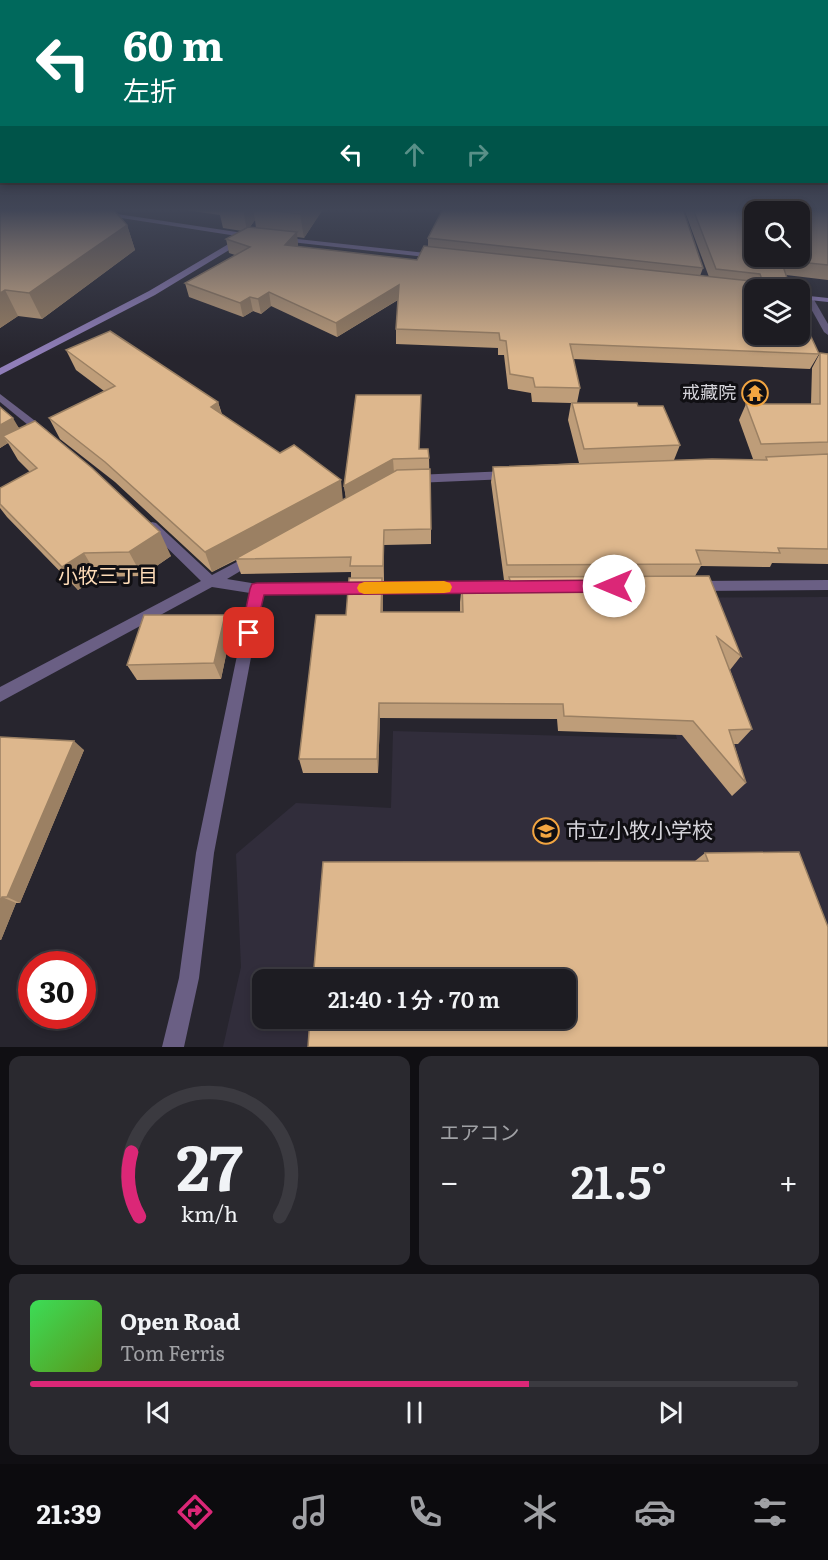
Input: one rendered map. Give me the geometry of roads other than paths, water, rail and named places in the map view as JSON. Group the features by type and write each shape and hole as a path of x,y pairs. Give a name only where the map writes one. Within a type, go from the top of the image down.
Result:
{"street":[{"path":"0,372 152,293 212,258"},
{"path":"810,298 828,300"},
{"path":"810,306 828,332"},
{"path":"0,397 55,442"},
{"path":"406,479 523,474"},
{"path":"143,519 211,582 257,589 495,587"},
{"path":"0,695 262,554"},
{"path":"685,586 828,585"},
{"path":"173,1047 189,978 205,853 257,589"}],"place":[{"name":"戒藏院","path":"755,393"},
{"name":"市立小牧小学校","path":"546,831"}],"district":[{"name":"小牧三丁目","path":"108,576"}]}
